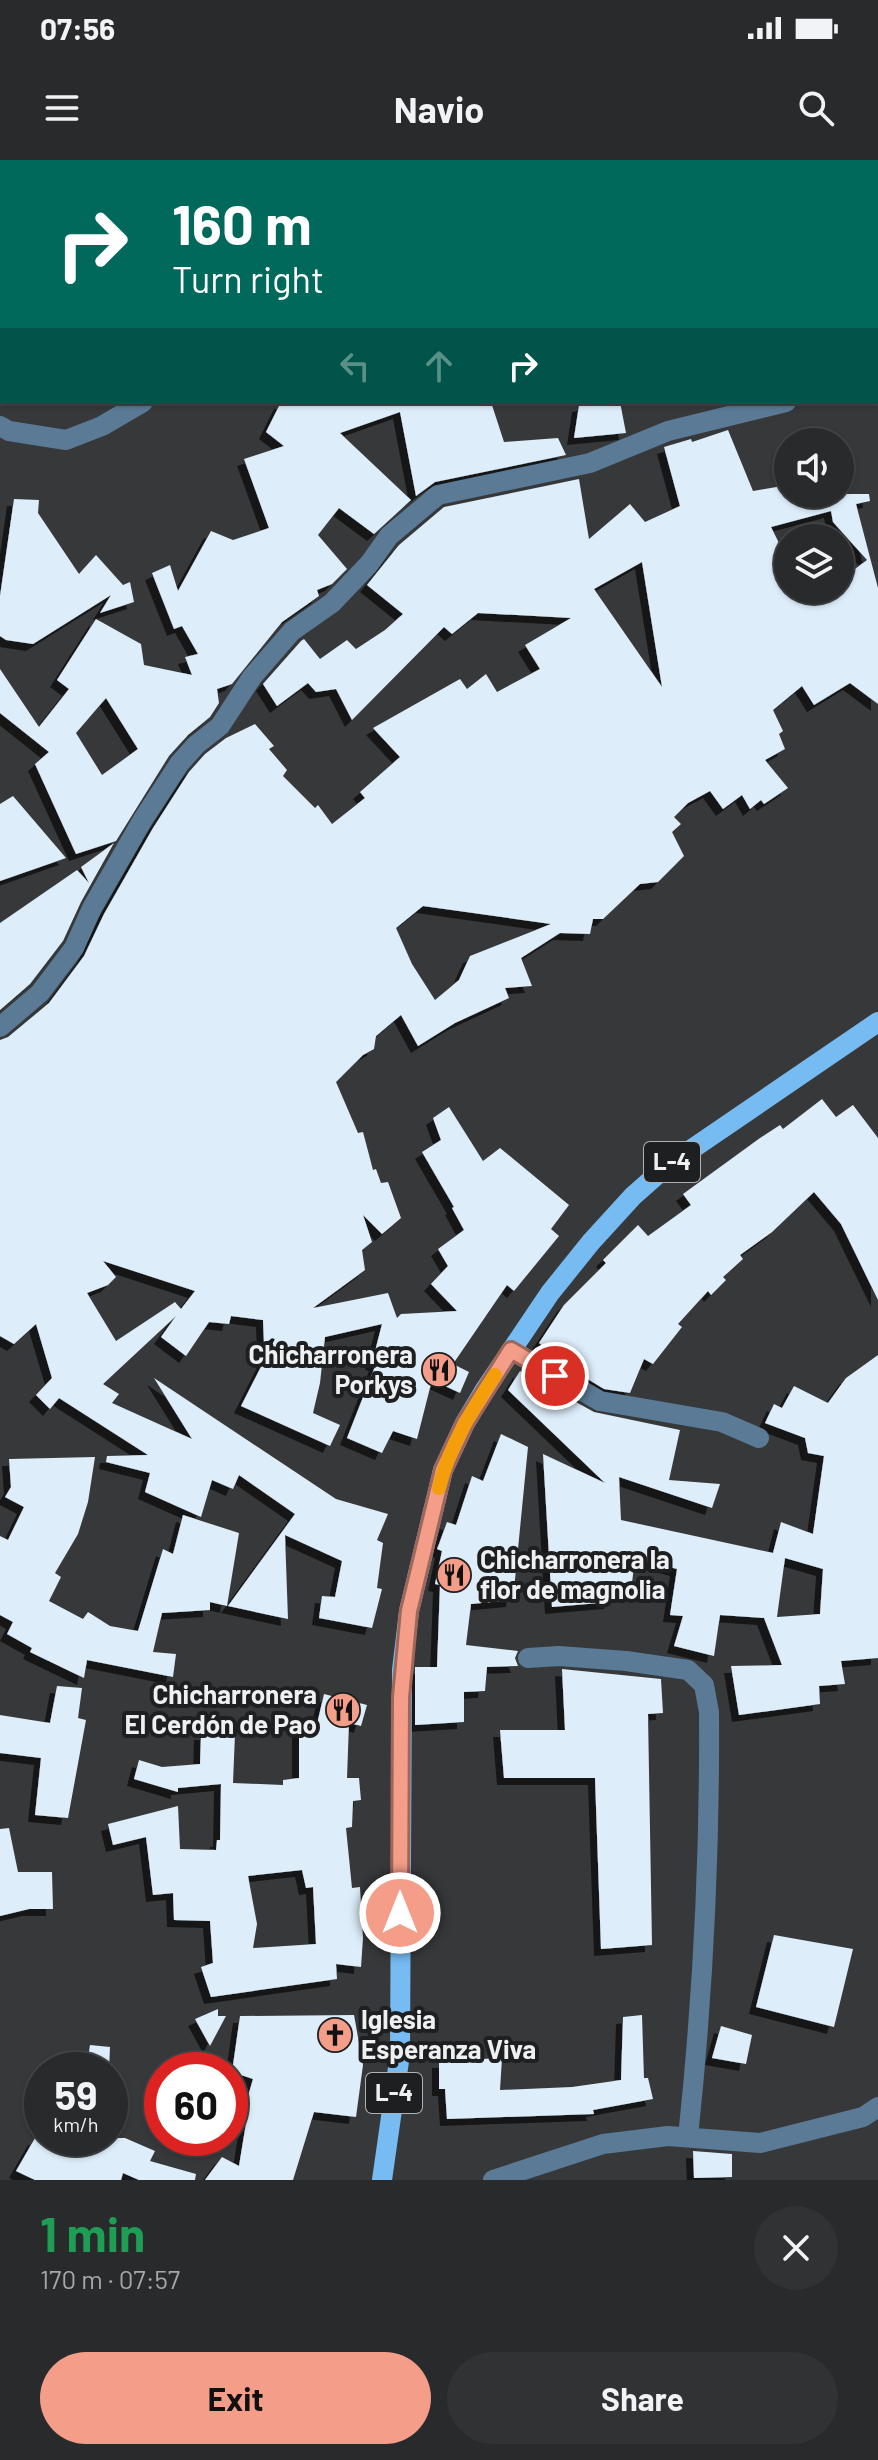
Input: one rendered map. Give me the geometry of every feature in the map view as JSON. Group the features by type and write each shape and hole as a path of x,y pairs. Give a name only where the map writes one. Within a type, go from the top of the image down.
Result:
{"main road":[{"name":"L-4","path":"382,2180 400,2054 401,1697 409,1611 443,1470 465,1423 550,1293 633,1196 701,1141 878,1022"}],"street":[{"path":"0,426 9,431 66,440 102,426 140,404"},
{"path":"0,1027 40,993 74,948 92,908 179,764 220,726 252,677 292,631 332,603 369,564 389,536 438,495 590,463 668,431 778,404"},
{"path":"511,1350 600,1401 722,1422 759,1438"},
{"path":"528,1658 559,1656 660,1665 688,1670 704,1685 709,1712 707,1889 700,2028 688,2137"},
{"path":"493,2180 603,2144 668,2136 760,2143 863,2117 878,2107"}],"building":[{"path":"280,404 492,404 504,442 558,438 566,455 435,482 416,496 400,412 340,433 411,500 374,534 339,508 318,535 347,569 332,584 317,590 319,596 282,622 232,684 217,689 219,703 210,717 169,756 116,841 76,854 35,764 49,752 0,713 0,669 39,727 69,689 57,680 96,619 141,644 144,665 192,675 185,657 198,654 182,626 174,629 152,573 170,565 178,591 211,531 233,540 269,528 244,459 284,446 266,432","holes":["106,698 138,749 102,775 76,733"]},
{"path":"620,404 626,433 574,438 579,405"},
{"path":"728,430 753,491 774,487 774,508 854,508 854,494 869,494 870,501 856,504 878,588 878,704 850,683 814,705 802,686 773,710 783,731 779,734 785,749 765,760 788,788 764,804 761,800 750,809 742,795 723,809 710,791 688,803 674,817 681,824 672,832 684,856 658,882 640,884 603,919 593,919 590,934 560,933 521,958 532,986 505,988 509,998 455,1023 418,1046 401,1015 376,1036 374,1049 363,1055 336,1082 358,1133 363,1132 373,1170 376,1169 381,1183 388,1182 401,1218 382,1234 363,1215 372,1242 362,1250 365,1270 313,1308 388,1293 397,1318 401,1314 457,1311 431,1284 448,1266 438,1249 464,1230 422,1152 441,1140 433,1118 449,1107 483,1161 500,1148 569,1205 551,1229 559,1236 514,1291 507,1285 453,1364 469,1372 460,1393 432,1380 417,1439 393,1431 382,1453 347,1438 376,1364 372,1363 382,1324 325,1337 313,1413 340,1425 330,1446 241,1406 275,1339 264,1344 263,1320 231,1316 229,1324 209,1322 186,1356 161,1337 176,1316 103,1384 119,1394 112,1403 192,1439 154,1378 336,1499 388,1514 377,1540 383,1543 377,1588 382,1589 372,1628 319,1618 322,1596 335,1597 342,1561 285,1535 288,1619 228,1606 295,1514 239,1475 233,1489 212,1480 201,1517 145,1492 150,1473 106,1462 107,1456 148,1455 59,1398 50,1409 36,1395 52,1378 36,1324 14,1344 0,1336 0,1040 8,1037 49,1003 84,956 153,828 189,772 205,754 226,738 255,724 274,746 269,749 287,770 283,776 315,808 318,805 332,824 365,798 360,792 400,757 373,728 460,679 467,689 486,674 497,692 540,669 525,645 571,618 478,613 452,634 444,627 352,720 336,689 316,692 308,683 277,706 263,684 301,641 304,639 320,659 347,640 356,649 403,614 367,585 399,545 444,507 579,479 589,539 630,504 645,522 680,506 664,447 691,439 692,442","holes":["642,562 662,687 594,589","423,906 551,924 470,956 459,980 435,1000 412,964 396,928","103,1261 195,1291 181,1309 175,1302 116,1341 87,1293 108,1285 116,1277"]},
{"path":"14,499 39,500 38,513 79,574 96,555 123,585 130,582 134,602 100,613 111,595 33,644 6,640 0,636 0,596"},
{"path":"13,796 66,858 0,881 0,804"},
{"path":"114,843 63,941 30,984 0,1010 0,923 77,870 89,883 81,867"},
{"path":"822,1099 836,1117 853,1105 878,1138 878,1300 841,1224 814,1192 772,1232 740,1255 743,1259 723,1277 726,1280 711,1295 708,1291 678,1324 682,1327 653,1364 644,1359 630,1393 604,1389 539,1343 564,1305 638,1225 648,1236 691,1205 683,1194 760,1138 780,1125 783,1129"},
{"path":"878,1355 878,1658 841,1661 845,1684 819,1686 820,1704 739,1715 731,1666 782,1665 764,1618 720,1615 714,1656 674,1646 683,1616 670,1615 677,1569 635,1558 632,1583 612,1583 611,1602 552,1607 543,1454 605,1483 508,1390 520,1371 594,1412 680,1430 669,1480 720,1484 712,1508 619,1477 621,1520 773,1553 781,1522 813,1534 824,1456 808,1453 805,1438 765,1423 774,1404 782,1408 794,1386 828,1403 846,1378","holes":["785,1558 823,1569 820,1614 777,1617"]},
{"path":"501,1434 528,1447 513,1600 471,1604 466,1645 518,1651 515,1658 518,1666 487,1667 485,1691 464,1692 464,1722 415,1725 415,1667 437,1667 440,1585 435,1584 442,1551 437,1549 447,1522 456,1525 472,1476 483,1481"},
{"path":"95,1457 88,1502 78,1534 55,1573 61,1577 49,1601 83,1619 88,1612 110,1626 138,1631 163,1549 173,1554 183,1515 239,1533 227,1606 210,1602 210,1610 162,1613 153,1652 176,1654 173,1677 87,1660 84,1678 30,1652 32,1648 7,1634 13,1622 0,1615 0,1536 8,1540 24,1507 5,1497 11,1487 9,1459"},
{"path":"562,1669 661,1679 663,1713 648,1714 652,1945 601,1949 595,1778 504,1778 500,1730 565,1730"},
{"path":"57,1686 82,1688 78,1718 86,1720 68,1818 35,1815 41,1758 0,1753 0,1715 50,1723"},
{"path":"324,1694 367,1705 361,1726 349,1723 347,1778 359,1778 361,1800 353,1801 352,1827 346,1828 352,1888 360,1887 361,1967 336,1964 337,1979 211,1997 201,1967 213,1963 210,1921 174,1920 173,1893 153,1895 146,1837 113,1845 108,1824 178,1806 180,1849 216,1850 217,1840 220,1840 221,1784 178,1788 178,1792 134,1779 139,1760 162,1767 200,1764 201,1733 235,1734 233,1783 283,1785 283,1780 299,1778 299,1722 317,1724","holes":["302,1870 306,1888 313,1887 316,1944 253,1948 257,1924 248,1876"]},
{"path":"9,1828 18,1872 52,1872 53,1909 29,1909 0,1916 0,1829"},
{"path":"774,1935 853,1949 834,2027 756,2007"},
{"path":"218,2009 218,2016 226,2016 210,2046 195,2019"},
{"path":"354,2015 363,2065 356,2117 314,2112 293,2180 205,2180 222,2157 239,2166 241,2156 248,2156 248,2096 253,2079 248,2077 248,2052 235,2052 240,2016"},
{"path":"642,2015 644,2078 648,2078 653,2099 593,2110 594,2114 447,2119 445,2089 439,2089 439,2061 502,2058 500,2090 572,2087 621,2080 623,2017"},
{"path":"721,2026 752,2035 746,2064 712,2058"},
{"path":"90,2045 110,2047 110,2052 89,2052"},
{"path":"128,2139 144,2146 144,2156 152,2156 150,2161 196,2174 195,2180 139,2180 123,2173 121,2180 35,2180 16,2171 25,2156 128,2156"},
{"path":"693,2151 732,2154 732,2177 694,2178"}],"slow traffic":[{"path":"439,1488 443,1470 465,1423 495,1375"}],"place":[{"name":"Chicharronera Porkys","path":"439,1370"},
{"name":"Chicharronera la flor de magnolia","path":"454,1575"},
{"name":"Chicharronera El Cerdón de Pao","path":"343,1710"},
{"name":"Iglesia Esperanza Viva","path":"335,2035"}],"route":[{"path":"400,1913 402,1670 409,1611 443,1470 465,1423 511,1350 555,1376"}]}
